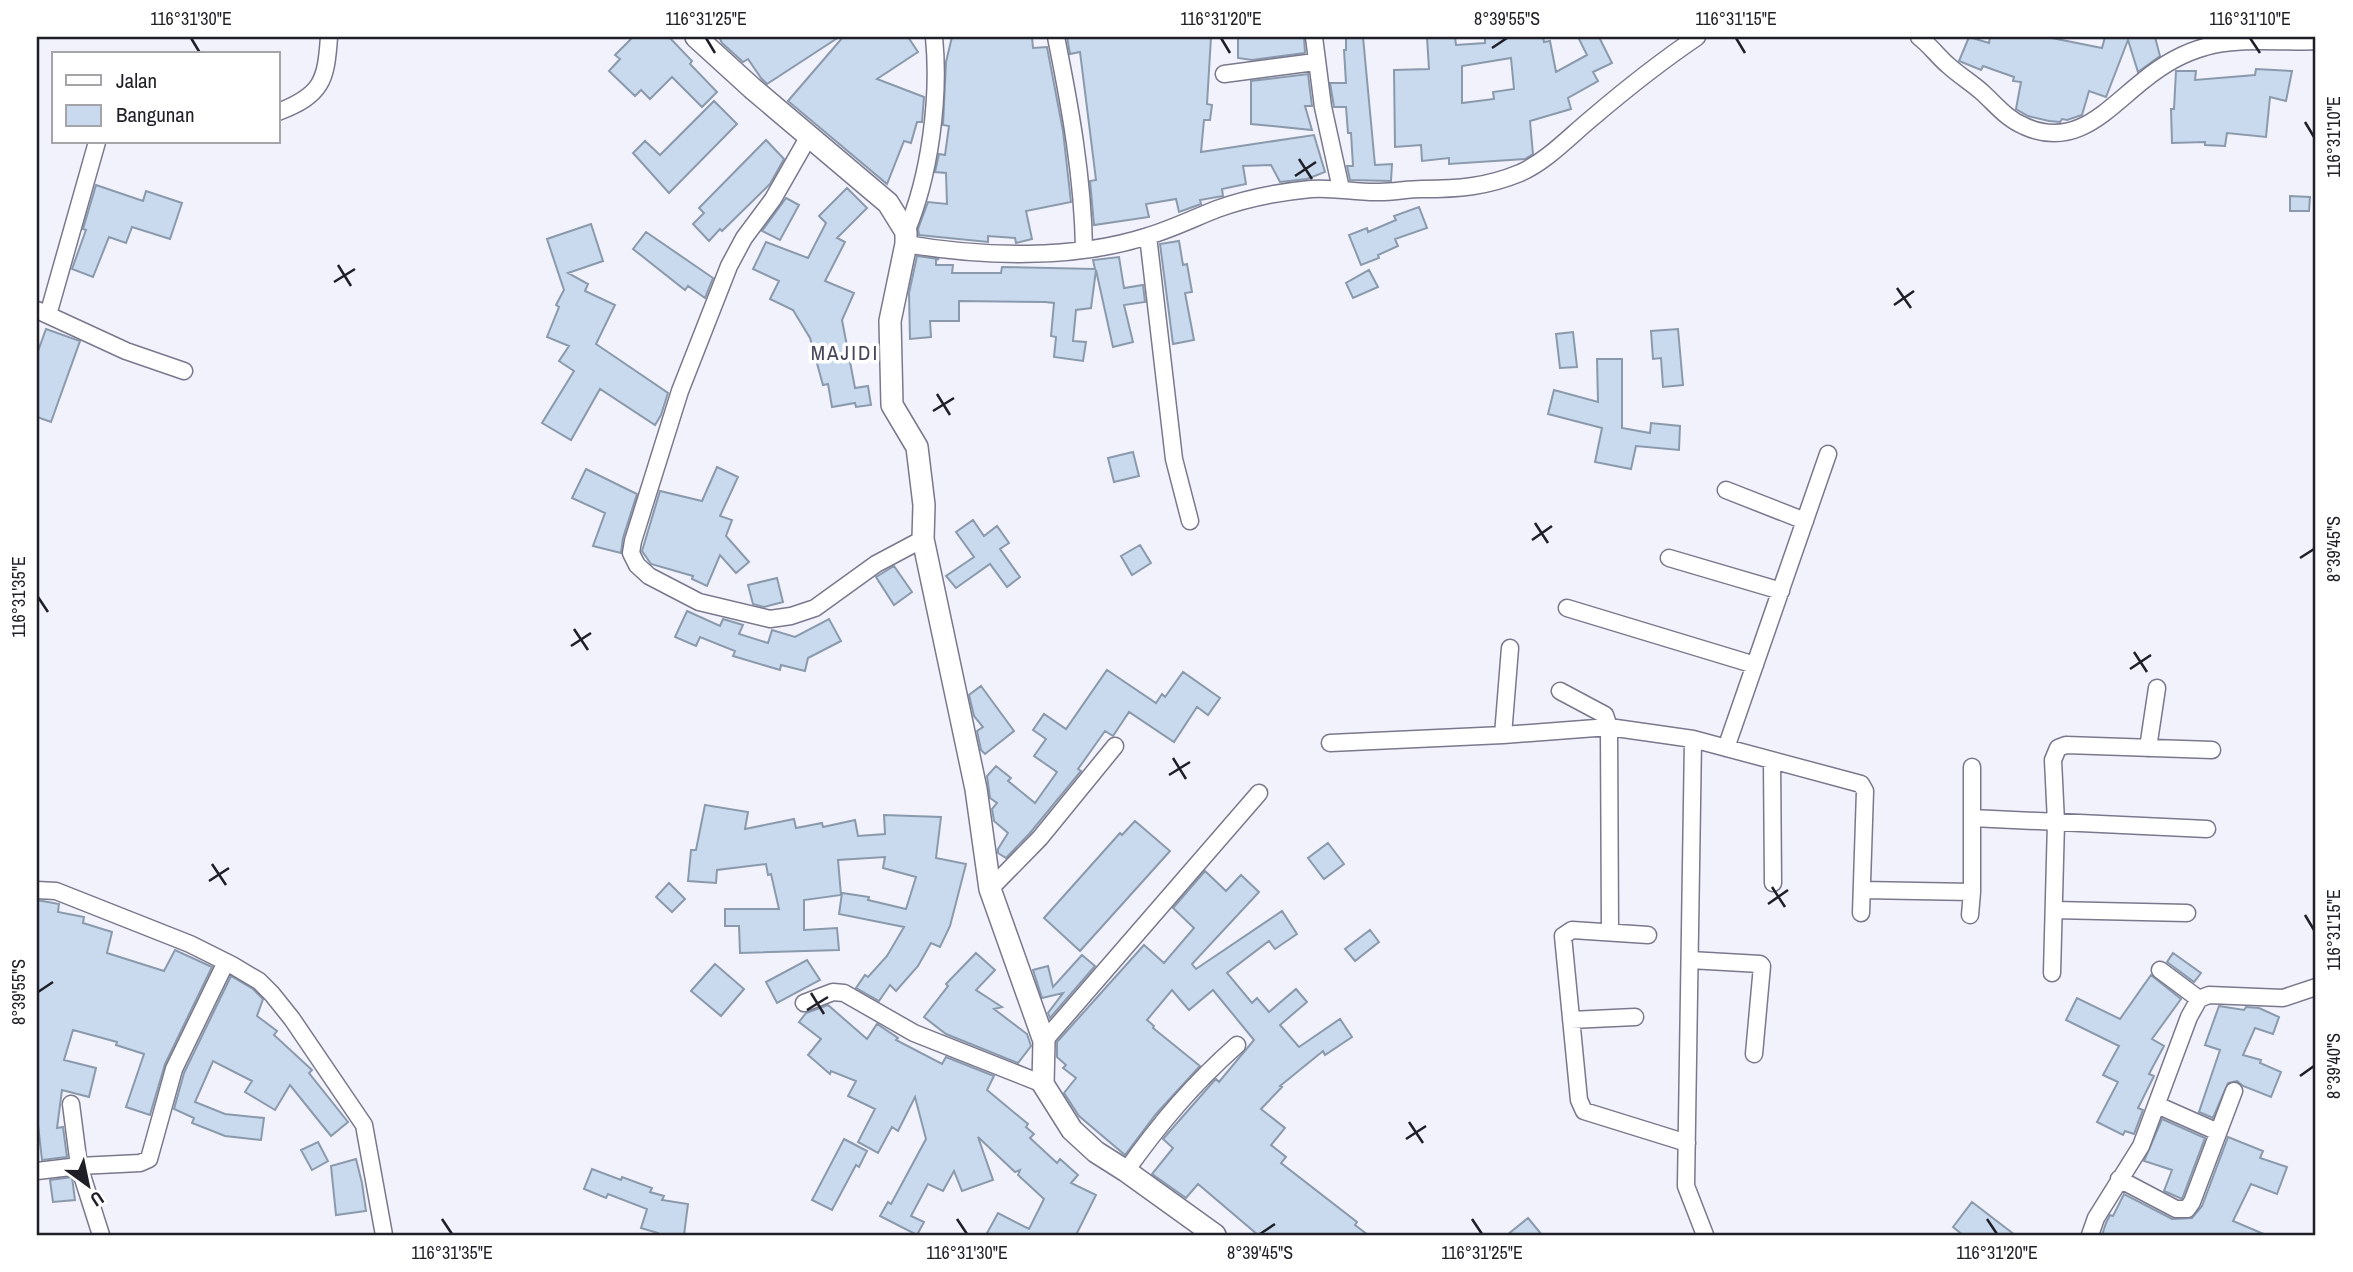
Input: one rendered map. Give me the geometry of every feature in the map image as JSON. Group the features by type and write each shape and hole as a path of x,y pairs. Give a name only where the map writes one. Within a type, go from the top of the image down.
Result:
{"street":[{"path":"280,110 299,104 311,96 323,77 327,64 329,37"},
{"path":"696,37 888,203 906,238"},
{"path":"934,37 936,86 926,171 906,238 890,321 892,405 917,447 924,505 923,538 976,789 990,890 1044,1041 1043,1084 1072,1130 1096,1152 1215,1235"},
{"path":"1056,37 1083,209 1084,249"},
{"path":"1314,37 1315,62 1341,190"},
{"path":"906,238 992,253 1084,249 1148,236 1219,208 1256,197 1314,189 1379,192 1454,190 1493,182 1523,172 1697,37"},
{"path":"1919,37 2012,121 2028,128 2055,133 2069,132 2100,118 2144,79 2187,53 2222,43 2316,41"},
{"path":"1224,74 1315,62"},
{"path":"809,136 773,199 744,238 729,266 680,391 631,553 637,565 649,576 699,601 770,619 815,608 876,564 923,538"},
{"path":"96,144 42,313 126,351 184,371"},
{"path":"1148,236 1174,458 1190,521"},
{"path":"1726,748 1828,454"},
{"path":"1726,490 1805,521"},
{"path":"1669,558 1781,591"},
{"path":"1567,608 1755,665"},
{"path":"1503,735 1510,648"},
{"path":"2148,748 2157,688"},
{"path":"1560,691 1605,715 1609,727 1610,932"},
{"path":"1330,743 1609,727 1693,739 1861,783 1864,787 1861,913"},
{"path":"1693,739 1686,1186 1705,1235"},
{"path":"2052,974 2056,822 2053,760 2058,748 2066,746 2212,750"},
{"path":"990,890 1040,838 1115,747"},
{"path":"1772,761 1773,883"},
{"path":"1970,915 1972,766"},
{"path":"1044,1041 1258,793"},
{"path":"1972,818 2207,829"},
{"path":"37,890 56,891 190,944 259,981 292,1019 360,1116 367,1134 384,1235"},
{"path":"1862,890 1972,892"},
{"path":"2054,910 2187,913"},
{"path":"1648,935 1572,930 1563,936 1579,1100 1584,1111 1687,1143"},
{"path":"1690,960 1762,966 1754,1054"},
{"path":"37,1171 140,1163 149,1159 174,1069 226,962"},
{"path":"2160,970 2199,999"},
{"path":"2090,1235 2096,1218 2141,1146 2189,1017 2199,999 2209,995 2283,998 2316,987"},
{"path":"804,1003 833,992 844,993 914,1033 1043,1084"},
{"path":"1571,1020 1635,1017"},
{"path":"1126,1171 1157,1127 1192,1087 1237,1045"},
{"path":"2119,1179 2176,1209 2187,1209 2234,1091"},
{"path":"71,1104 79,1166 100,1235"},
{"path":"2157,1105 2218,1132"}],"building":[{"path":"633,37 669,37 717,92 702,107 672,77 650,99 641,90 635,96 609,71 620,59 615,55"},
{"path":"719,37 839,37 767,84 748,59 743,62"},
{"path":"843,37 908,37 918,52 877,79 924,97 922,122 917,122 911,143 904,141 887,184 788,101"},
{"path":"952,37 1032,37 1033,48 1047,47 1063,131 1071,202 1026,211 1032,239 1016,243 1015,238 988,236 988,242 919,235 918,229 928,202 947,204 946,173 935,172 939,154 945,155 949,126 943,125 946,62"},
{"path":"1067,37 1211,37 1207,104 1212,105 1210,120 1204,120 1201,152 1314,135 1325,172 1307,179 1280,182 1271,165 1243,166 1246,184 1222,189 1223,196 1200,200 1201,204 1179,212 1176,199 1146,204 1149,217 1094,225 1090,181 1096,180 1080,52 1070,54"},
{"path":"1238,37 1304,37 1305,53 1252,60 1238,58"},
{"path":"1346,37 1363,37 1375,165 1392,164 1391,181 1350,180 1347,166 1353,166 1346,107 1334,107 1330,83 1346,83"},
{"path":"1427,37 1455,37 1456,45 1485,43 1485,37 1543,37 1544,42 1550,41 1556,72 1587,55 1578,37 1599,37 1612,63 1593,72 1598,81 1568,98 1571,109 1530,121 1533,154 1525,159 1449,164 1449,158 1422,161 1421,145 1395,147 1394,70 1429,69","holes":["1511,58 1514,89 1493,92 1494,99 1462,103 1462,66"]},
{"path":"1969,37 1989,43 1990,37 2047,37 2102,48 2105,37 2155,37 2160,56 2138,72 2128,40 2106,97 2089,91 2082,115 2062,119 2060,122 2049,121 2028,116 2016,109 2021,82 2013,81 2014,77 1983,66 1981,70 1959,61"},
{"path":"2256,69 2292,71 2286,101 2270,97 2266,137 2227,133 2225,146 2205,145 2205,142 2172,143 2171,109 2174,109 2176,71 2196,71 2195,80 2255,75"},
{"path":"1308,74 1312,106 1305,106 1312,130 1251,124 1251,81"},
{"path":"714,101 737,124 669,193 633,153 645,141 660,155"},
{"path":"766,140 784,159 770,184 709,241 693,224 704,213 699,208"},
{"path":"96,185 143,201 146,191 182,203 170,239 132,227 126,243 109,237 93,277 72,269 86,230 83,229"},
{"path":"847,188 867,208 837,238 845,242 825,281 854,293 842,320 855,388 868,386 871,405 856,407 855,403 832,407 828,384 823,385 810,338 793,310 770,299 779,281 753,269 766,242 808,258 826,223 819,216"},
{"path":"2290,196 2310,197 2309,211 2290,211"},
{"path":"786,198 799,205 780,240 762,231"},
{"path":"1419,207 1427,228 1395,239 1398,246 1361,265 1349,235 1367,228 1368,232 1396,220 1394,216"},
{"path":"591,224 603,261 568,273 588,284 585,291 615,305 596,344 668,393 655,425 600,389 571,440 542,423 574,371 559,361 569,346 547,337 559,307 556,305 564,290 547,239"},
{"path":"646,232 713,278 705,298 688,286 685,290 633,249"},
{"path":"1179,241 1192,292 1185,293 1194,340 1173,344 1160,244"},
{"path":"917,256 939,259 936,260 936,265 953,265 952,273 1001,273 1002,267 1095,269 1093,260 1119,257 1124,288 1143,285 1145,302 1124,305 1133,342 1113,347 1096,270 1091,308 1076,310 1073,341 1086,342 1083,361 1054,357 1056,337 1051,336 1054,303 959,301 959,321 930,321 931,337 910,339 909,293"},
{"path":"1369,270 1378,287 1353,298 1346,283"},
{"path":"46,329 80,341 51,422 37,417 37,354"},
{"path":"1678,329 1683,385 1663,387 1661,358 1653,359 1651,331"},
{"path":"1573,332 1577,367 1560,368 1556,334"},
{"path":"1597,359 1622,359 1622,428 1650,433 1651,423 1680,426 1679,450 1636,446 1631,469 1595,462 1602,428 1548,414 1554,390 1598,402"},
{"path":"1133,452 1139,476 1114,482 1108,458"},
{"path":"717,467 738,477 720,516 732,520 726,536 749,562 736,573 720,555 707,586 692,579 693,576 651,564 642,551 660,491 702,501"},
{"path":"586,469 637,494 621,553 593,546 605,513 572,498"},
{"path":"973,520 984,536 997,526 1009,543 1000,549 1020,577 1007,587 990,564 956,588 946,576 974,557 956,532"},
{"path":"1140,545 1151,563 1132,575 1121,556"},
{"path":"894,566 912,592 894,605 876,577"},
{"path":"777,578 783,602 764,607 753,604 748,585"},
{"path":"687,611 720,626 723,619 743,625 739,634 768,643 772,630 795,637 829,619 841,641 808,658 805,671 781,665 780,670 733,656 735,651 700,637 696,646 675,637"},
{"path":"1107,670 1156,703 1162,694 1165,697 1183,672 1220,698 1208,715 1197,707 1174,742 1129,712 1113,736 1105,731 1078,769 1081,771 1006,858 998,853 998,849 1008,833 994,821 992,809 997,803 990,798 987,776 996,766 1011,778 1008,781 1035,803 1057,772 1034,756 1046,739 1033,730 1044,714 1066,729"},
{"path":"981,686 1014,731 985,754 981,750 977,731 983,727 974,716 969,695"},
{"path":"705,805 748,812 745,829 794,819 796,828 822,823 823,827 855,820 858,836 885,834 884,815 941,817 936,858 966,864 950,926 940,947 931,943 918,966 896,991 890,985 879,1001 856,988 865,975 868,977 887,956 904,927 839,914 842,893 869,897 868,900 906,909 916,877 883,868 885,857 838,860 841,895 804,900 804,930 837,928 839,950 740,953 739,926 725,926 725,909 779,909 771,874 768,875 766,864 717,870 716,883 688,881 691,850 696,850"},
{"path":"1135,821 1170,851 1080,951 1044,918 1120,833 1122,835"},
{"path":"1328,843 1344,864 1324,879 1308,858"},
{"path":"1205,871 1226,891 1241,875 1259,892 1192,964 1196,969 1282,911 1297,934 1275,949 1269,941 1227,973 1252,1003 1257,998 1269,1012 1296,989 1307,1002 1280,1025 1299,1047 1340,1019 1352,1037 1325,1055 1323,1051 1280,1086 1282,1087 1261,1109 1285,1128 1271,1145 1286,1157 1281,1163 1357,1222 1355,1225 1368,1235 1258,1235 1198,1184 1186,1198 1152,1174 1173,1148 1163,1139 1213,1082 1216,1079 1219,1082 1254,1040 1213,990 1189,1010 1172,990 1147,1020 1153,1028 1200,1066 1156,1114 1125,1155 1079,1116 1064,1093 1076,1078 1063,1068 1066,1065 1057,1057 1057,1042 1144,945 1164,963 1194,928 1173,908"},
{"path":"669,883 685,899 672,912 656,897"},
{"path":"37,900 59,904 58,912 84,917 83,923 112,932 107,953 164,971 175,950 212,967 165,1064 150,1115 126,1107 144,1054 116,1045 117,1042 73,1030 64,1060 96,1068 89,1097 62,1090 57,1128 63,1127 67,1157 42,1160 37,1116"},
{"path":"1370,930 1379,942 1355,961 1345,949"},
{"path":"976,953 995,970 976,990 1002,1007 994,1009 1027,1034 1031,1046 1018,1063 946,1034 924,1017 948,986 946,984"},
{"path":"2173,953 2201,973 2194,982 2167,962"},
{"path":"1082,955 1095,966 1050,1018 1048,1013 1063,993 1042,998 1033,970 1048,966 1053,987"},
{"path":"807,960 820,980 777,1003 766,982"},
{"path":"715,964 744,989 721,1016 691,991"},
{"path":"2151,975 2181,999 2152,1039 2164,1046 2149,1074 2154,1076 2138,1108 2143,1110 2134,1134 2125,1131 2123,1135 2097,1122 2118,1082 2103,1075 2119,1046 2066,1020 2077,998 2120,1019"},
{"path":"231,976 253,989 263,999 257,1016 277,1031 274,1035 312,1070 309,1073 348,1122 331,1136 290,1085 275,1110 245,1092 252,1081 213,1061 195,1102 225,1114 264,1118 261,1140 225,1136 192,1123 194,1118 174,1109 184,1073"},
{"path":"828,1005 867,1039 877,1024 898,1038 896,1040 942,1064 946,1057 994,1076 987,1090 1028,1124 1026,1127 1034,1134 1030,1138 1057,1163 1060,1159 1078,1175 1071,1183 1096,1195 1076,1235 986,1235 998,1213 1029,1229 1044,1199 1018,1175 1020,1170 1015,1172 978,1137 993,1180 962,1191 954,1171 943,1191 928,1184 911,1216 924,1222 917,1235 880,1216 888,1202 891,1204 926,1139 915,1097 898,1131 892,1127 878,1153 858,1142 875,1109 848,1096 856,1081 831,1071 830,1074 808,1055 821,1039 799,1022 806,1013"},
{"path":"2219,1006 2244,1010 2246,1007 2259,1008 2279,1017 2273,1034 2255,1028 2243,1055 2261,1060 2260,1063 2281,1072 2271,1097 2237,1081 2228,1083 2213,1118 2199,1112 2220,1050 2205,1045"},
{"path":"2162,1119 2205,1138 2182,1199 2164,1191 2172,1170 2144,1161"},
{"path":"2228,1137 2263,1151 2260,1158 2287,1167 2277,1194 2251,1184 2233,1221 2266,1235 2102,1235 2110,1215 2113,1216 2124,1194 2172,1219 2192,1218 2202,1206"},
{"path":"844,1139 867,1151 859,1167 856,1165 832,1210 812,1200"},
{"path":"318,1142 328,1161 312,1170 301,1150"},
{"path":"356,1159 366,1211 336,1215 331,1166"},
{"path":"592,1169 652,1188 650,1192 664,1196 662,1200 688,1204 684,1235 658,1235 641,1228 647,1209 608,1194 606,1198 584,1189"},
{"path":"72,1177 75,1200 53,1202 50,1180"},
{"path":"1972,1202 2015,1235 1963,1235 1953,1227"},
{"path":"1528,1218 1542,1235 1507,1235"}],"district":[{"name":"MAJIDI","path":"845,353"}]}
